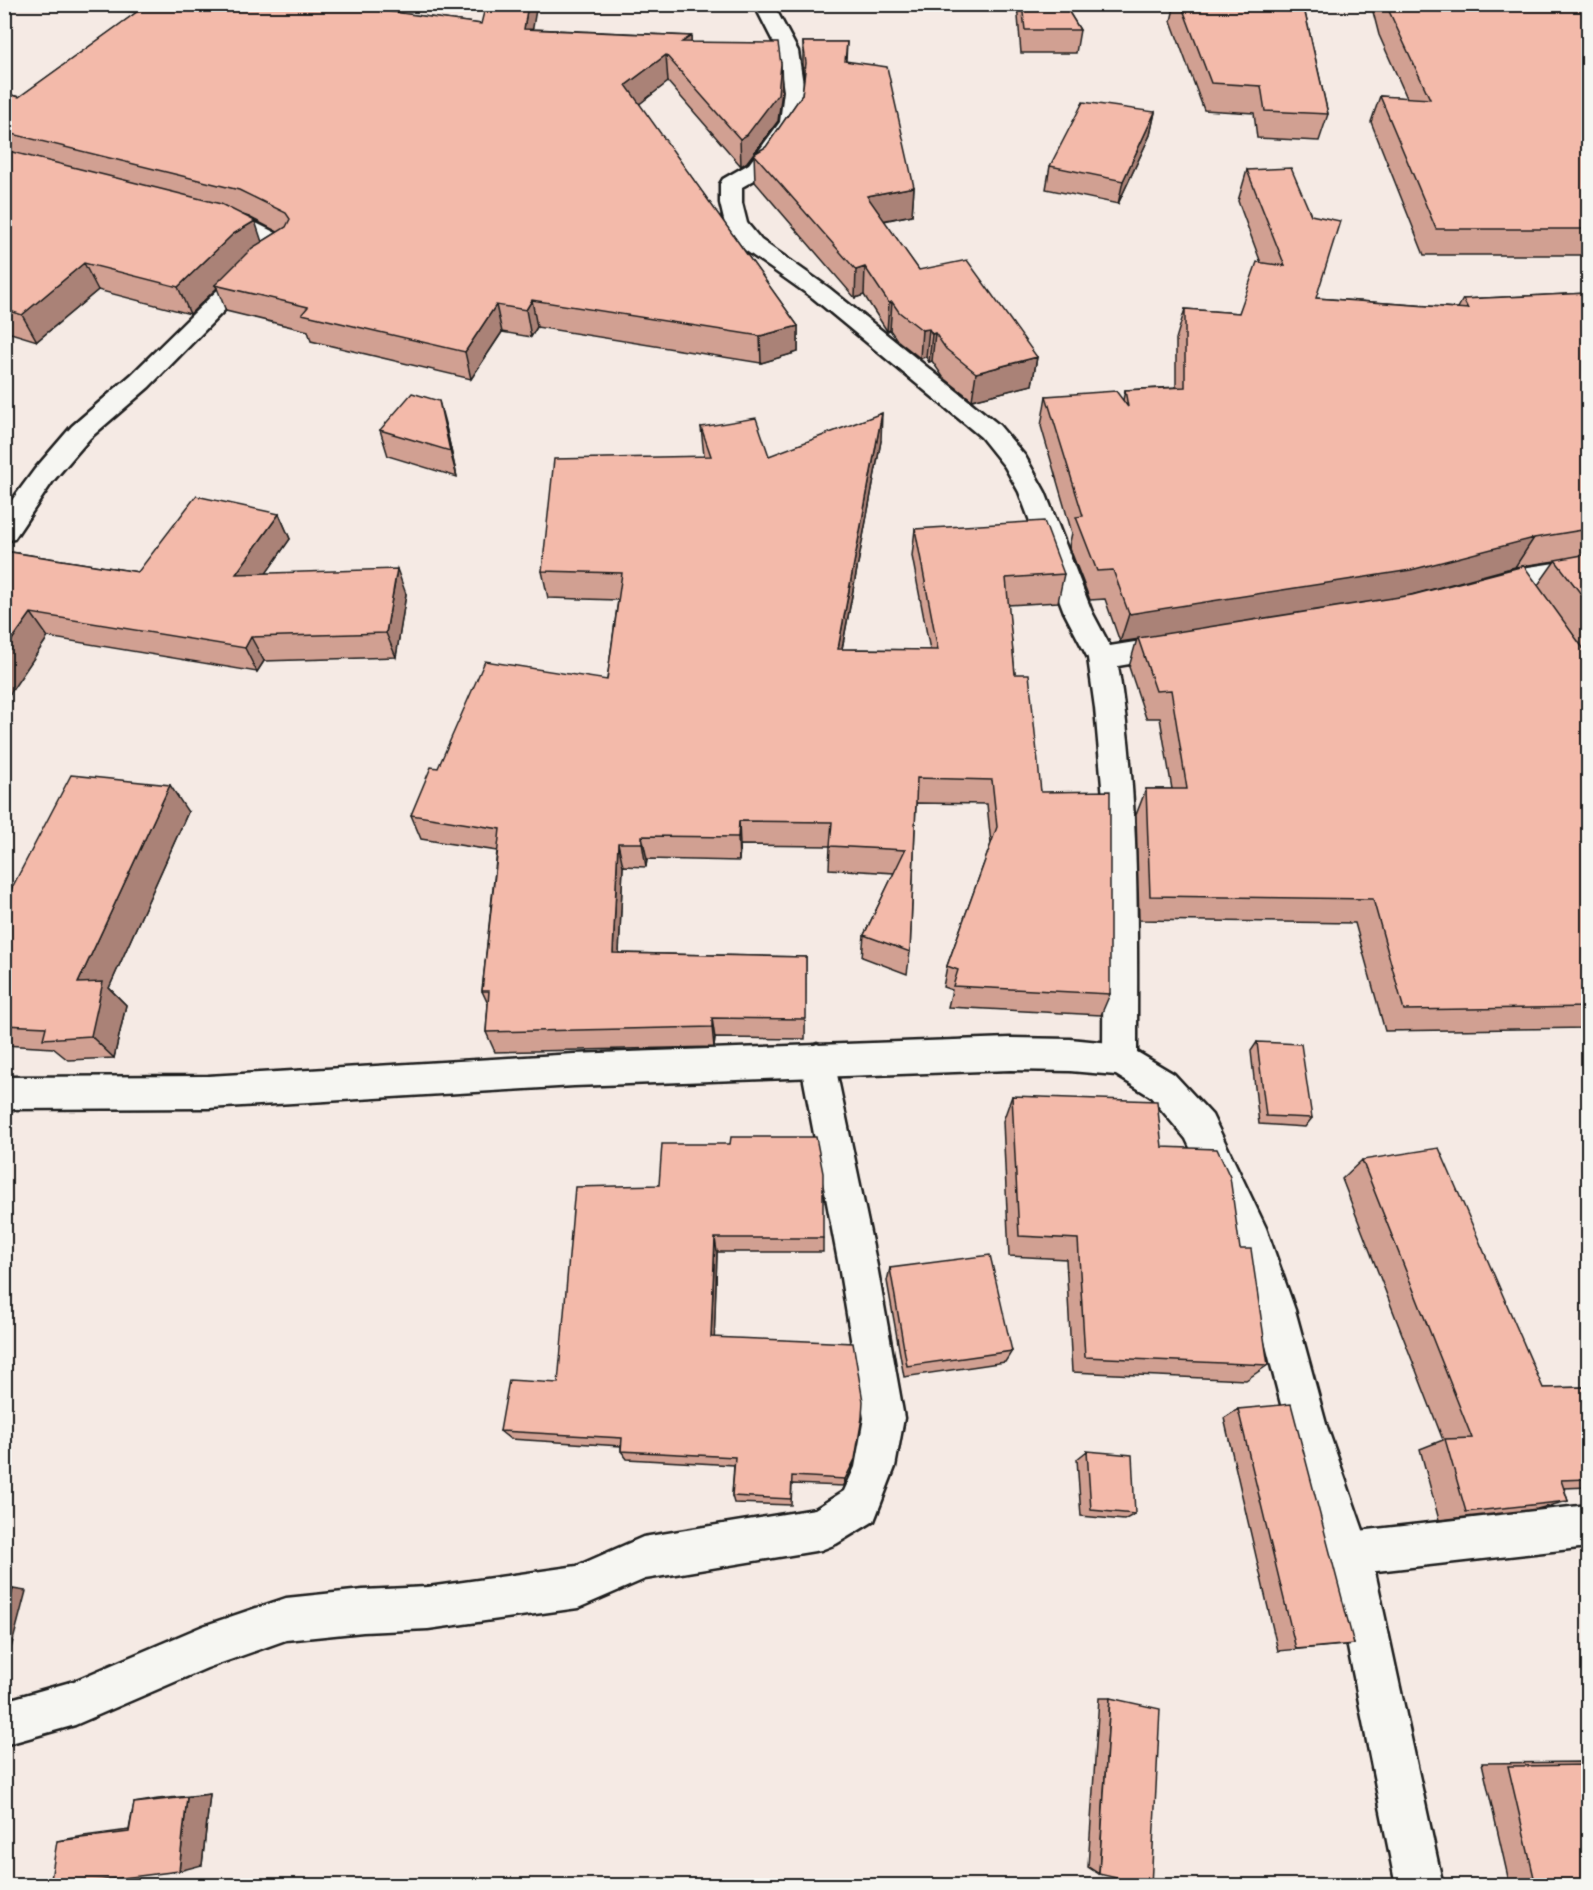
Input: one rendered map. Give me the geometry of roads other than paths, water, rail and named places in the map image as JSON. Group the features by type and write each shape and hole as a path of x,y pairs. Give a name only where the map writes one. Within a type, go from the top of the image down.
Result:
{"street":[{"path":"763,4 788,51 794,91 790,123 756,169 731,184 731,203 736,224 753,245 821,294 990,431 1016,462 1032,492 1078,612 1102,658 1112,708 1119,795 1120,1060"},
{"path":"4,532 44,475 81,432 140,381 253,268 286,247 240,224 197,213"},
{"path":"1461,594 1521,589 1588,568"},
{"path":"1102,658 1204,642"},
{"path":"4,1093 208,1092 574,1070 1010,1054 1070,1055 1120,1060 1142,1071 1162,1085 1199,1128 1247,1228 1276,1310 1306,1424 1350,1553 1420,1886"},
{"path":"4,1723 75,1703 203,1648 286,1619 363,1611 428,1608 578,1587 643,1558 821,1529 859,1506 875,1467 884,1418 858,1266 817,1060"},
{"path":"1350,1553 1588,1526"}]}
